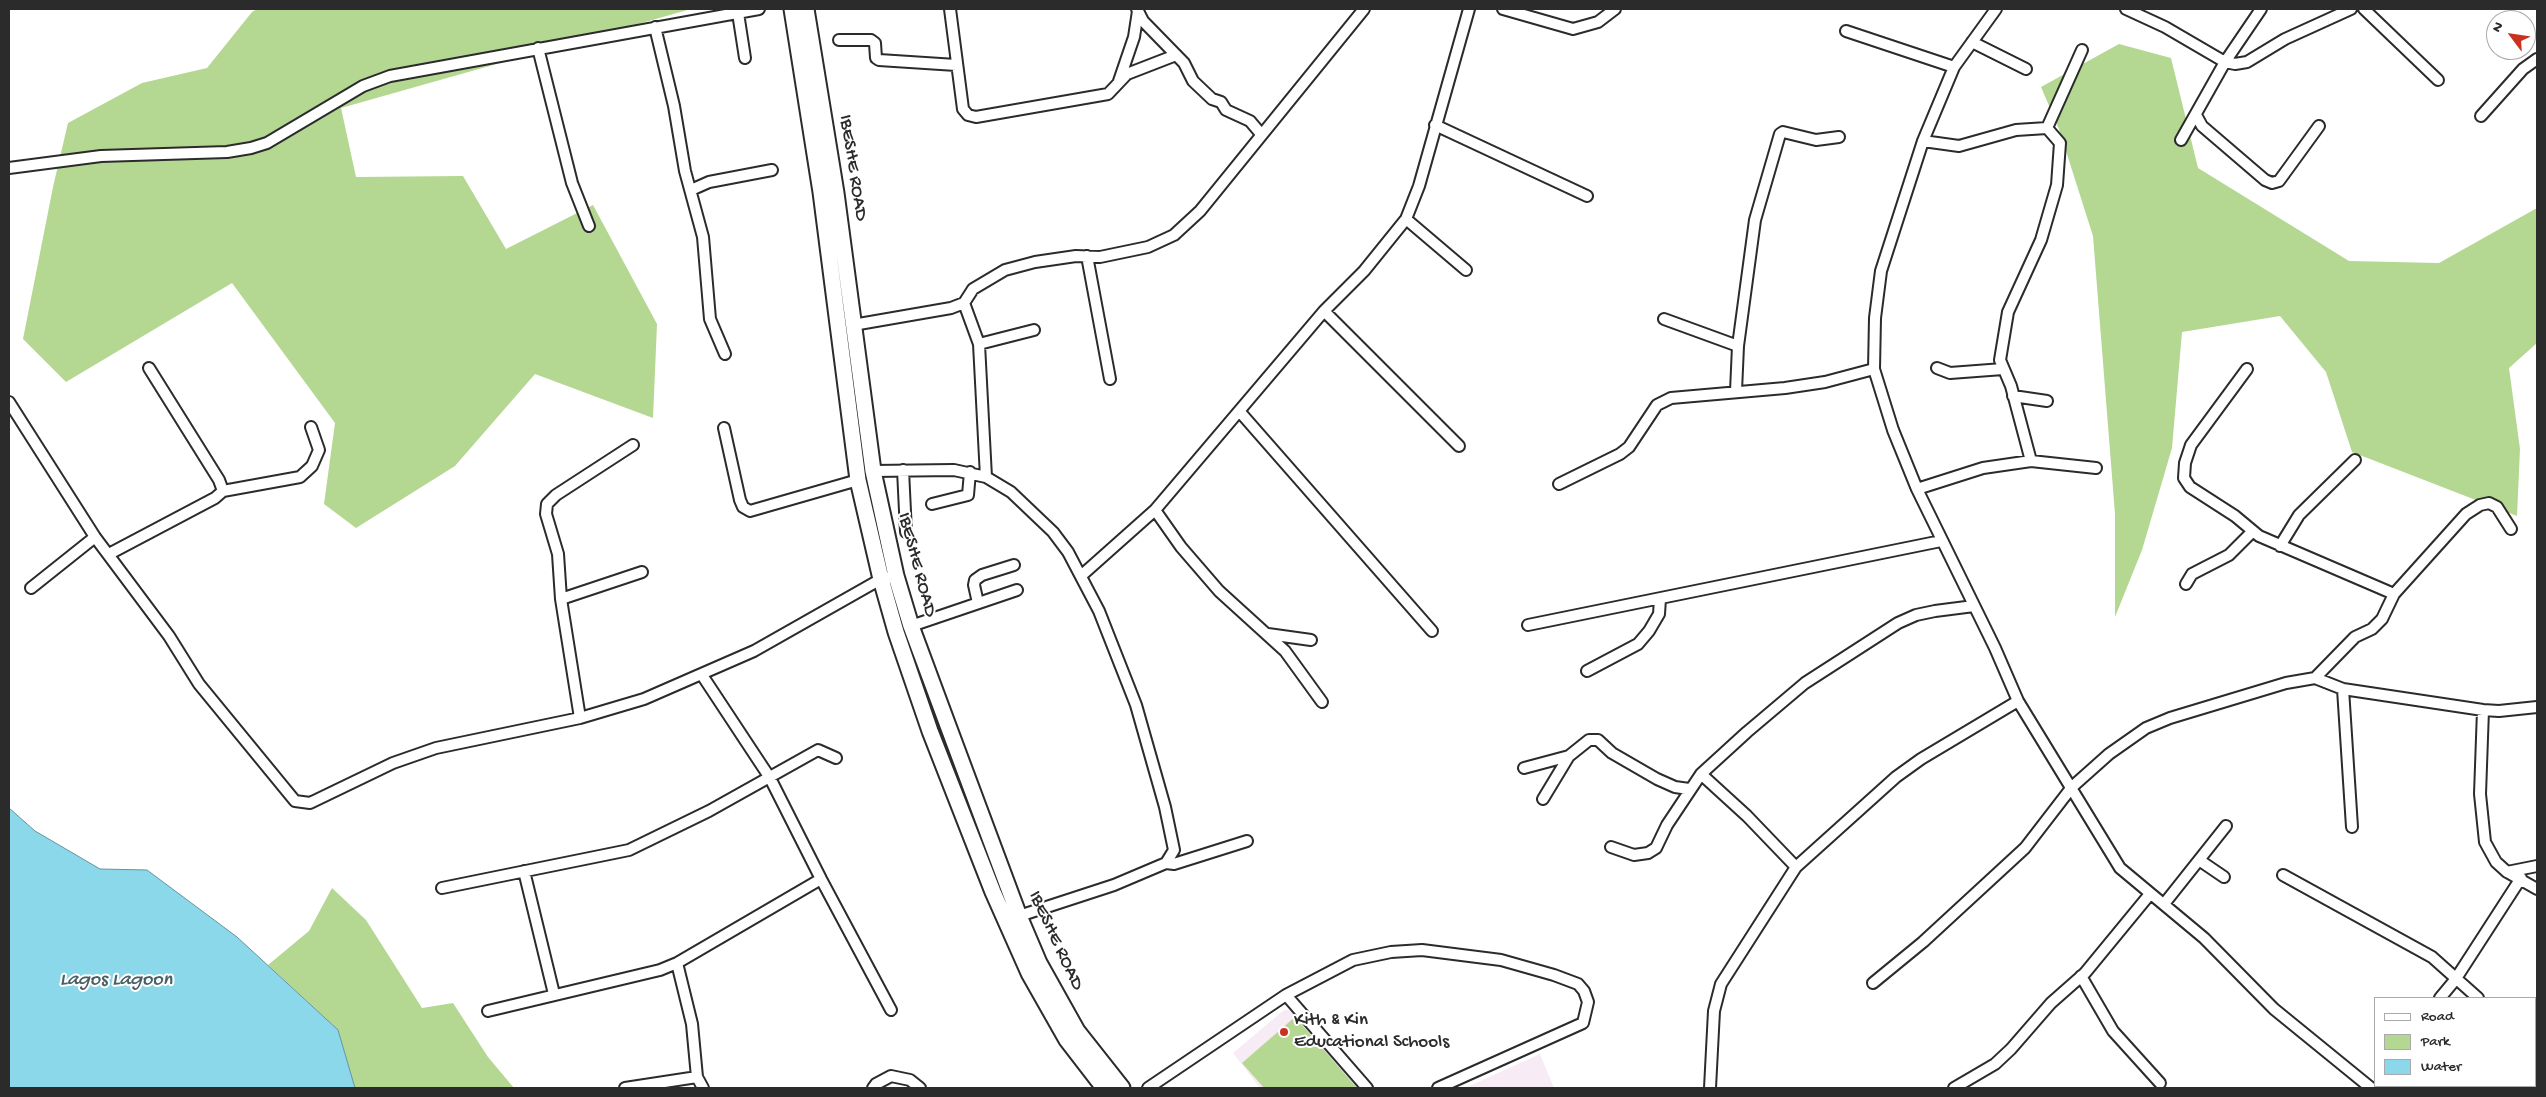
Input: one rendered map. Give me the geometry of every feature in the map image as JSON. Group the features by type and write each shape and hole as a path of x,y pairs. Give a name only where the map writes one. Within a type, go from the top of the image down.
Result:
{"main road":[{"name":"IBESHE ROAD","path":"792,9 821,192 858,480 881,580 896,632 930,732 993,892 1029,973 1062,1032 1104,1088"},
{"name":"IBESHE ROAD","path":"806,9 836,193 873,471 896,576 911,626 1019,916 1054,992 1077,1031 1122,1088"}],"street":[{"path":"9,168 101,156 227,152 251,148 267,142 363,86 390,76 759,9"},
{"path":"950,9 963,109 968,115 976,117 1108,94 1127,74 1176,55"},
{"path":"853,325 951,308 964,303 973,289 1005,270 1034,262 1087,256 1100,258 1148,247 1174,235 1200,211 1364,9"},
{"path":"1082,575 1155,510 1324,311 1364,271 1406,219 1419,186 1469,9"},
{"path":"1503,9 1573,29 1598,22 1615,9"},
{"path":"1996,9 1954,68 1923,141 1881,271 1875,318 1874,369 1893,430 1917,489 2018,701 2120,868 2204,938 2274,1009 2364,1086"},
{"path":"2126,9 2165,27 2225,62 2234,64 2247,62 2285,39 2351,9"},
{"path":"2181,140 2225,62 2260,9"},
{"path":"2364,9 2438,80"},
{"path":"1118,84 1134,37 1138,10"},
{"path":"1138,10 1143,21 1184,63 1193,81 1212,99 1221,102 1226,110 1250,121 1261,134"},
{"path":"738,13 745,58"},
{"path":"655,27 703,237 710,319 726,354"},
{"path":"1846,31 1954,68"},
{"path":"839,40 871,40 875,43 876,58 879,60 956,64"},
{"path":"1972,42 2026,69"},
{"path":"538,48 572,183 589,226"},
{"path":"2046,128 2082,50"},
{"path":"2481,116 2523,69 2537,59"},
{"path":"2196,115 2202,126 2265,180 2272,183 2279,181 2319,126"},
{"path":"1435,125 1587,196"},
{"path":"1923,141 1960,146 2016,130 2046,128"},
{"path":"2031,462 2013,396 2000,360 2008,312 2041,240 2057,185 2060,143 2046,128"},
{"path":"1736,391 1738,346 1755,220 1780,134 1783,132 1816,140 1839,137"},
{"path":"691,190 709,182 772,170"},
{"path":"1406,219 1466,270"},
{"path":"1087,256 1110,379"},
{"path":"964,303 979,344 986,477"},
{"path":"1324,311 1459,446"},
{"path":"1664,319 1738,346"},
{"path":"979,344 1034,330"},
{"path":"149,368 219,480 223,491"},
{"path":"1937,368 1950,373 2003,369"},
{"path":"1559,484 1620,454 1629,447 1657,405 1671,398 1785,388 1825,382 1874,369"},
{"path":"2247,369 2190,445 2185,463 2184,478 2190,487 2235,516 2253,531 2280,546 2394,594"},
{"path":"2013,396 2047,401"},
{"path":"9,402 95,537 110,554 169,636 199,684 295,801 310,803 393,763 436,748 580,718 644,699 754,651 881,580 896,576"},
{"path":"1240,412 1432,631"},
{"path":"110,554 215,498 223,491 300,476 312,466 319,450 310,427"},
{"path":"724,428 740,500 743,507 750,511 858,480"},
{"path":"580,718 561,599 558,554 546,514 547,504 556,495 634,445"},
{"path":"2280,546 2299,515 2355,460"},
{"path":"1917,489 1983,468 2031,462 2096,468"},
{"path":"903,470 906,532"},
{"path":"873,471 970,472 986,477 1011,492 1053,532 1082,575 1127,678 1152,757 1174,850 1166,863"},
{"path":"932,504 968,495 970,472"},
{"path":"2315,678 2355,637 2372,629 2382,619 2394,594 2466,514 2480,505 2488,503 2497,507 2511,529"},
{"path":"1155,510 1181,547 1219,591 1290,656 1322,702"},
{"path":"2186,584 2192,574 2229,555 2253,531"},
{"path":"31,588 95,537"},
{"path":"1528,625 1941,541"},
{"path":"978,603 974,585 975,580 982,575 1014,564"},
{"path":"561,599 642,572"},
{"path":"911,626 1017,590"},
{"path":"1587,671 1638,644 1650,631 1659,614 1660,599"},
{"path":"1611,847 1634,855 1648,853 1656,848 1667,825 1701,774 1805,683 1898,623 1916,615 1974,606"},
{"path":"1267,634 1311,640"},
{"path":"702,675 770,778 891,1010"},
{"path":"1872,983 1923,942 2025,848 2072,787 2108,754 2146,728 2170,718 2286,683 2315,678 2344,689 2483,710 2499,712 2537,707"},
{"path":"2344,689 2352,827"},
{"path":"1710,1088 1714,1011 1721,984 1796,867 1896,777 1921,759 2018,701"},
{"path":"2483,710 2480,794 2485,842 2496,862 2507,872 2521,878 2537,889"},
{"path":"1543,800 1569,756 1589,740 1598,740 1612,753 1656,779 1675,787 1690,789"},
{"path":"442,888 629,850 770,778 818,750 836,758"},
{"path":"1524,768 1569,756"},
{"path":"1701,774 1747,816 1796,867"},
{"path":"2164,904 2226,826"},
{"path":"1019,916 1114,885 1166,863 1174,864 1247,842"},
{"path":"2199,860 2224,877"},
{"path":"2507,872 2537,866"},
{"path":"524,871 554,994"},
{"path":"2283,875 2432,957 2455,980 2477,997"},
{"path":"2441,997 2455,980 2521,878"},
{"path":"488,1011 660,970 677,964 821,879"},
{"path":"1954,1088 1995,1064 2046,1009 2081,976 2150,894"},
{"path":"1148,1088 1286,995 1353,960 1391,952 1422,950 1502,960 1578,984 1584,991 1588,1002 1583,1023 1438,1088"},
{"path":"677,964 692,1024 697,1077 703,1088"},
{"path":"2081,976 2113,1031 2161,1087"},
{"path":"1286,995 1367,1088"},
{"path":"873,1088 876,1084 891,1076 910,1080 920,1088"},
{"path":"625,1088 697,1077"}],"shaded area":[{"name":"Kith & Kin Educational Schools","path":"1284,1010 1292,1010 1358,1088 1260,1088 1233,1053"},
{"name":"Kith & Kin Educational Schools","path":"1540,1054 1554,1088 1465,1088"}],"green space":[{"path":"257,9 691,9 341,108 356,177 463,176 506,249 593,205 657,324 653,418 535,374 455,466 356,528 324,504 335,423 232,283 66,382 23,339 53,187 68,123 142,83 207,68 252,12"},
{"path":"2119,44 2171,58 2198,168 2349,261 2439,263 2537,208 2537,343 2509,368 2520,449 2517,516 2352,452 2326,372 2280,316 2182,332 2172,448 2142,550 2115,617 2115,514 2093,236 2059,129 2041,87"},
{"path":"332,888 366,920 422,1008 453,1003 488,1057 514,1088 355,1088 338,1030 268,965 309,931"},
{"name":"Kith & Kin Educational Schools","path":"1295,1017 1357,1088 1264,1088 1242,1063"}],"water":[{"name":"Lagos Lagoon","path":"9,808 35,831 100,869 147,870 237,937 338,1030 355,1088 9,1088"}],"place":[{"name":"Kith & Kin Educational Schools","path":"1284,1032"}]}
